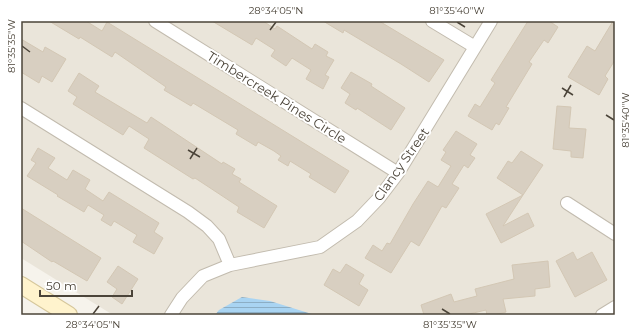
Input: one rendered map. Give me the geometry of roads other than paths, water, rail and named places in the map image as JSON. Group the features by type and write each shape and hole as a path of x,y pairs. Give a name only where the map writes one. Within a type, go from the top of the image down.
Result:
{"street":[{"name":"Timbercreek Pines Circle","path":"155,21 398,173"},
{"path":"432,21 475,47"},
{"name":"Clancy Street","path":"171,315 182,298 203,276 230,265 320,247 357,221 379,198 398,173 492,21"},
{"path":"21,108 188,212 207,226 219,239 230,265"},
{"path":"567,204 615,234"},
{"path":"21,285 69,315"},
{"path":"602,315 615,307"}],"water":[{"path":"242,297 270,301 315,315 215,315 219,310"}]}
